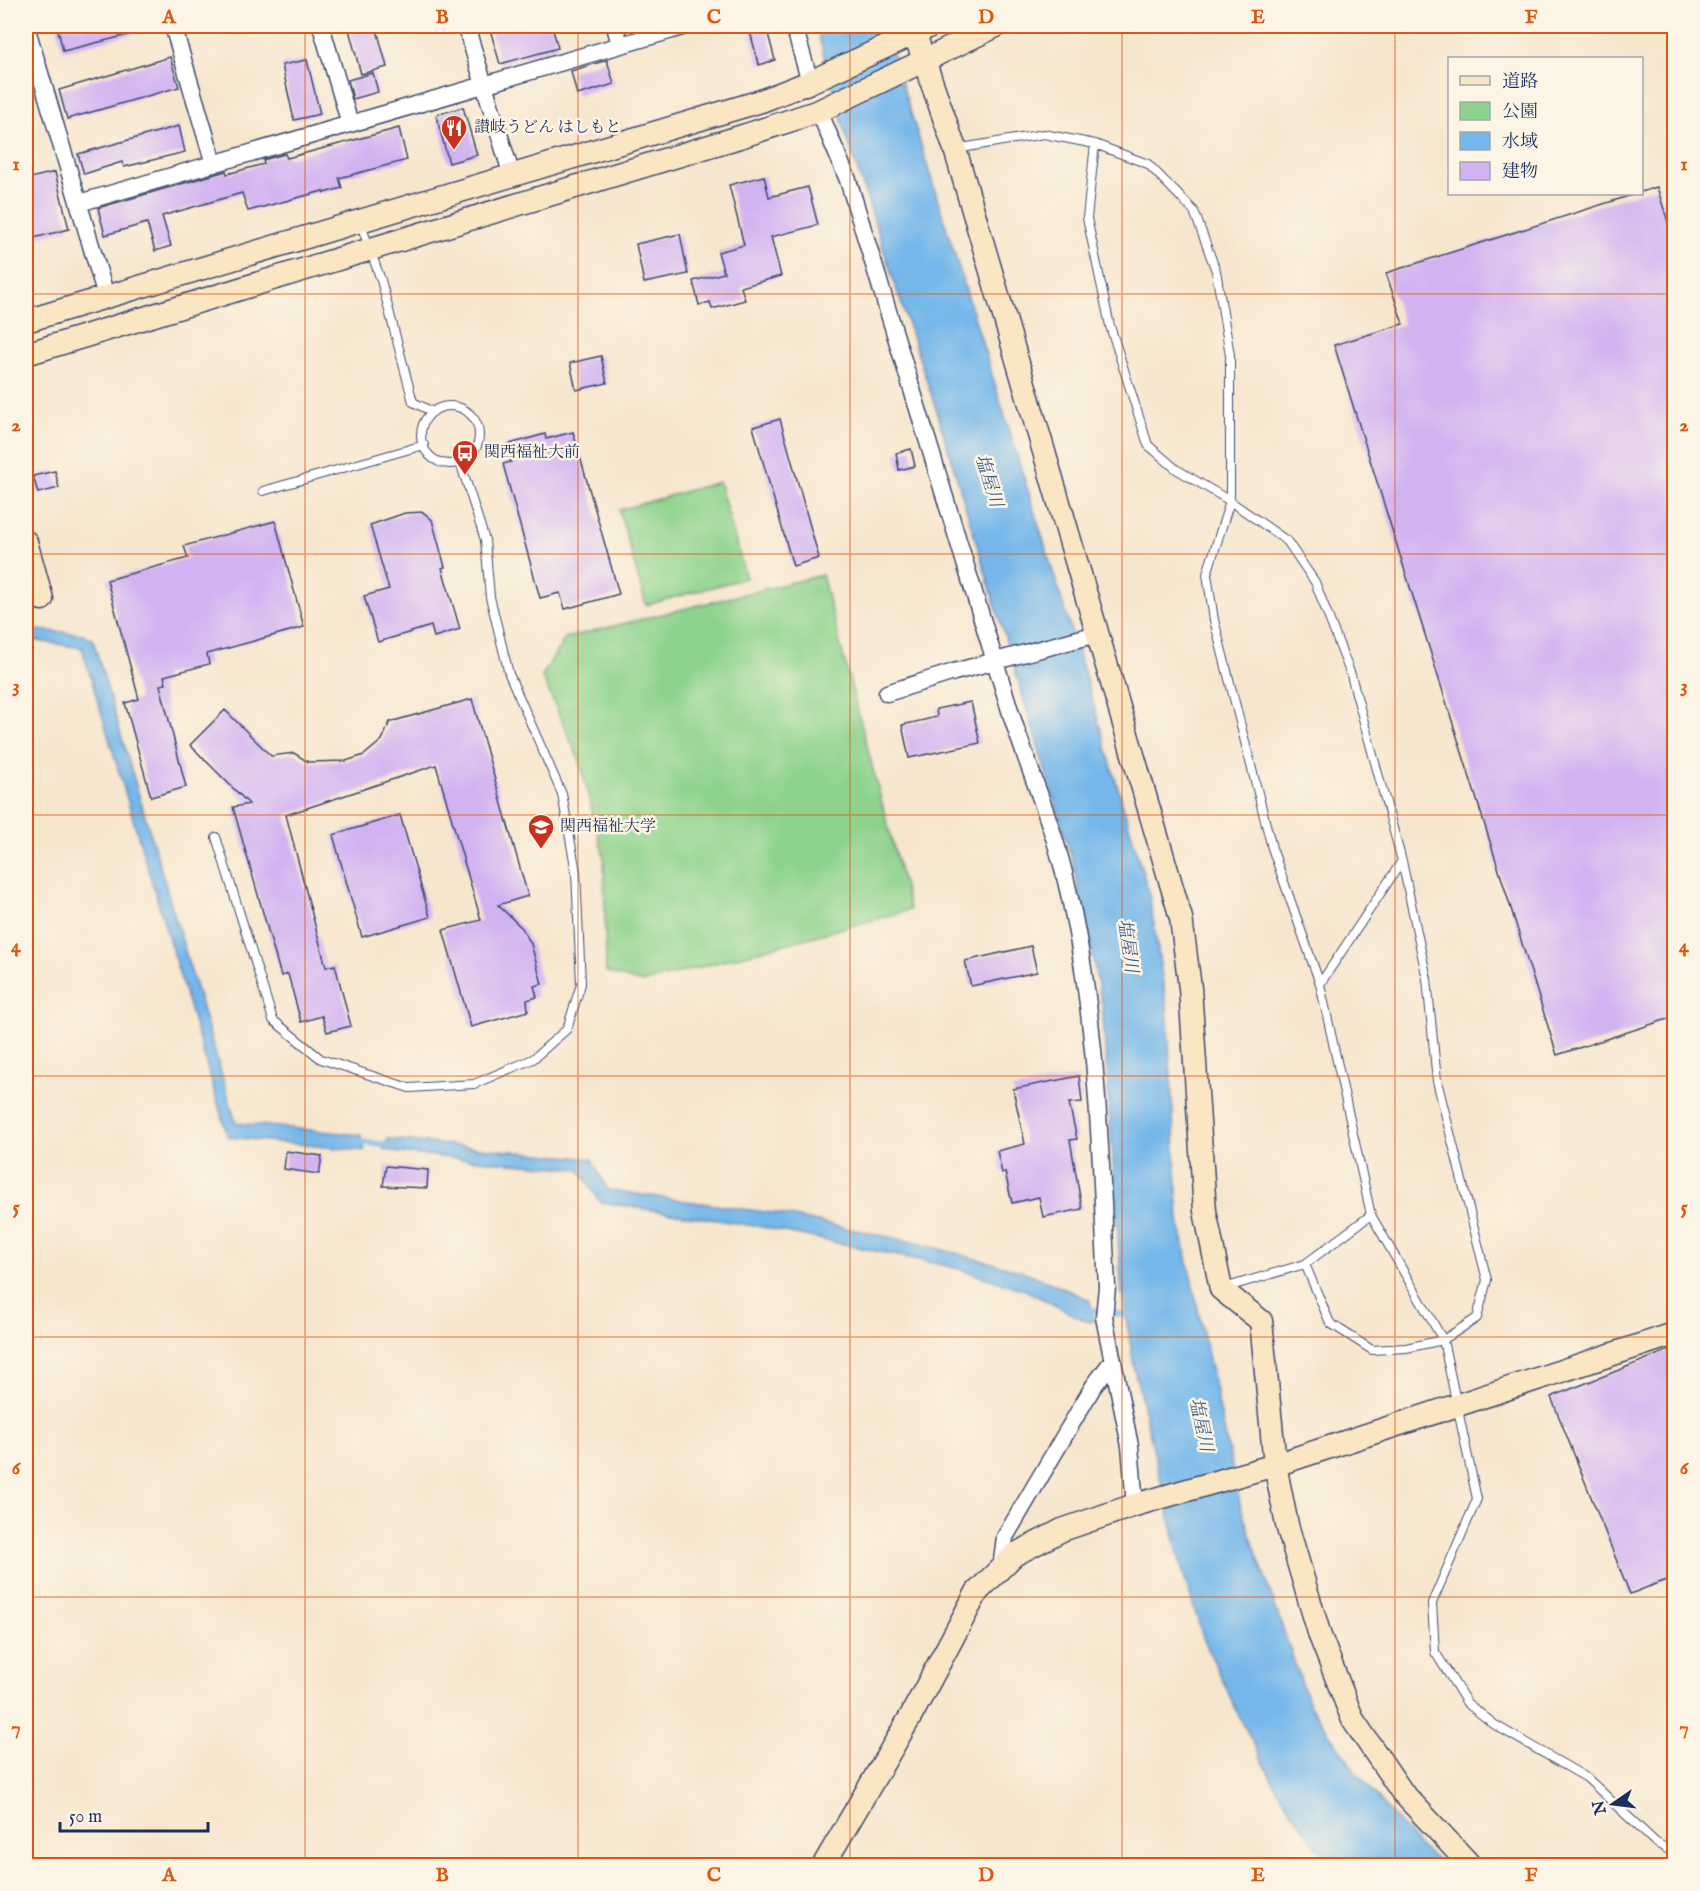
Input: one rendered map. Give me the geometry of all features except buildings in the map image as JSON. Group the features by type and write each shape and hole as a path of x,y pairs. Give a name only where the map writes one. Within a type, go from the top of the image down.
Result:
{"street":[{"path":"26,26 106,296"},
{"path":"173,26 214,164"},
{"path":"321,26 350,124"},
{"path":"466,26 512,176"},
{"path":"615,26 620,45"},
{"path":"79,203 686,26"},
{"path":"794,26 810,82"},
{"path":"26,354 661,163 819,111 996,26"},
{"path":"26,321 760,100 810,82 919,28 924,62 955,149 1181,918 1190,988 1205,1211 1221,1288 1261,1322 1275,1465 1287,1525 1320,1636 1353,1720 1402,1792 1471,1866"},
{"path":"819,111 848,180 995,662 1031,775 1050,819 1067,882 1086,988 1096,1078 1107,1287 1104,1317 1142,1503"},
{"path":"26,542 42,599"},
{"path":"887,693 954,672 1097,634"},
{"path":"823,1866 912,1714 977,1592 1014,1555 1062,1530 1142,1503 1275,1465 1674,1334"},
{"path":"1001,1568 1005,1537 1093,1387 1113,1360"}],"lane":[{"path":"955,149 1044,134 1095,144 1148,164 1194,211 1216,271 1230,355 1230,501 1206,574 1214,620 1272,848 1320,984 1371,1215 1443,1340 1477,1499 1432,1603 1435,1653 1467,1703 1496,1725 1587,1778 1655,1842 1674,1853"},
{"path":"1095,144 1087,218 1110,326 1148,445 1176,469 1230,501 1287,541 1315,582 1351,675 1402,861 1427,979 1437,1081 1487,1280 1476,1318 1443,1340 1406,1348 1372,1350 1330,1323 1305,1264"},
{"path":"360,222 381,280 413,402 433,412"},
{"path":"459,407 474,419 479,437 477,447 471,455 460,462 445,463 436,460 423,445 423,427 433,412 440,408 459,407"},
{"path":"263,491 423,445"},
{"path":"216,837 273,1020 321,1059 409,1088 474,1084 533,1059 567,1029 580,984 576,872 562,794 509,674 490,597 485,540 460,462"},
{"path":"1320,984 1402,861"},
{"path":"1221,1288 1305,1264 1371,1215"}],"green space":[{"path":"719,482 746,578 646,605 619,510"},
{"path":"822,575 910,910 642,983 606,972 604,858 580,762 542,676 565,638"}],"water":[{"name":"塩屋川","path":"816,26 884,26 1081,662 1149,894 1167,1009 1179,1221 1241,1508 1309,1704 1355,1771 1420,1847 1443,1865 1333,1865 1310,1838 1278,1791 1239,1716 1204,1640 1181,1566 1135,1372 1122,1293 1102,1004 1073,862 937,412 845,132"},
{"path":"26,629 83,634 93,640 236,1123 361,1135 365,1151 228,1137 82,648 26,639"},
{"path":"388,1139 592,1159 608,1190 779,1214 922,1244 1028,1273 1090,1300 1093,1321 1088,1322 1025,1290 952,1267 762,1227 600,1202 579,1169 399,1153 383,1149"}],"waterway":[{"path":"357,1142 391,1145"},
{"path":"1086,1309 1132,1316"}],"place":[{"name":"讃岐うどん はしもと","path":"454,151"},
{"name":"関西福祉大前","path":"465,476"},
{"name":"関西福祉大学","path":"541,850"}]}
